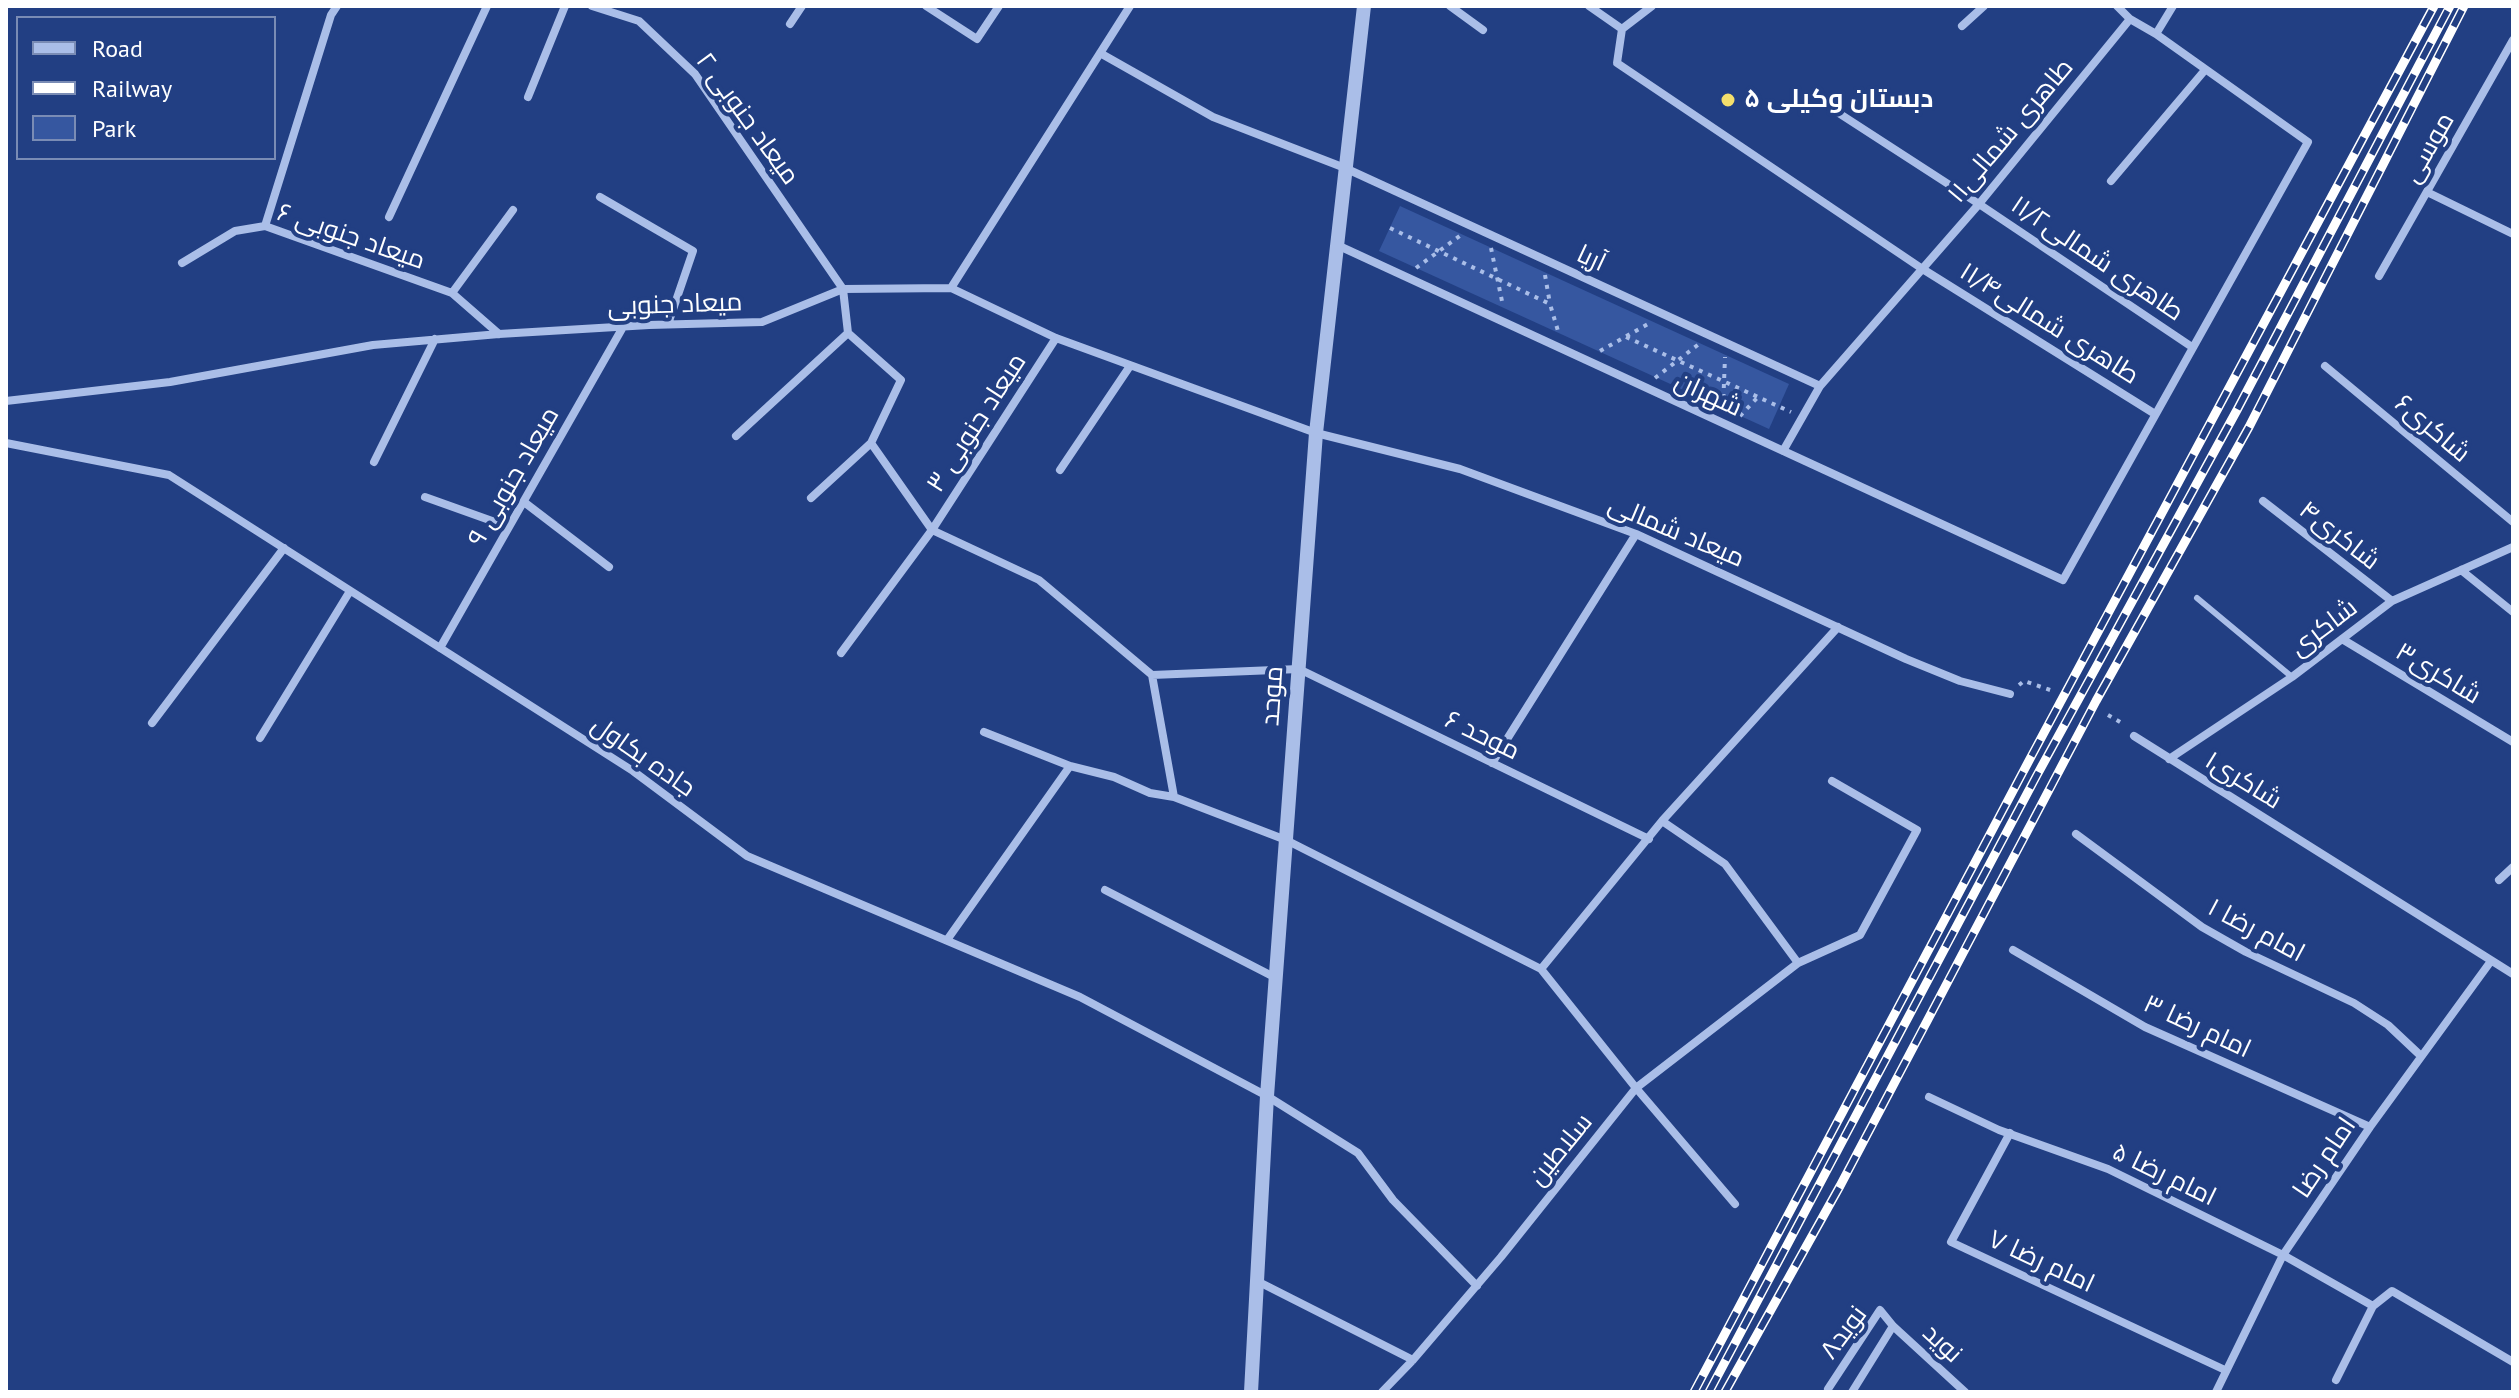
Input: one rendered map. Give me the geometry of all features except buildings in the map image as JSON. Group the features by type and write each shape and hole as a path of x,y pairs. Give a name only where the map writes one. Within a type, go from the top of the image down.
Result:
{"street":[{"path":"265,226 331,15 337,6"},
{"path":"389,217 487,6"},
{"path":"528,97 565,6"},
{"name":"میعاد جنوبی ۲","path":"592,6 639,21 695,74 843,289"},
{"path":"790,24 802,6"},
{"path":"926,6 977,39 999,6"},
{"path":"951,288 1130,6"},
{"path":"1450,6 1483,30"},
{"path":"1589,6 1622,29 1652,6"},
{"path":"1962,26 1984,6"},
{"path":"2117,6 2130,19 2156,34 2308,142 2155,414"},
{"path":"2156,34 2173,6"},
{"name":"موحد","path":"1251,1392 1267,1096 1316,433 1360,8"},
{"name":"طاهری شمالی۱۱","path":"1783,451 1820,386 1979,204 2130,19"},
{"name":"طاهری شمالی۱۱/۴","path":"1622,29 1617,63 1921,268 2155,414"},
{"name":"موسی","path":"2379,276 2513,40"},
{"name":"آریا","path":"1100,53 1213,117 1345,168 1820,386"},
{"path":"2111,181 2205,70"},
{"name":"طاهری شمالی۱۱/۲","path":"1820,101 2192,347"},
{"path":"2427,192 2513,234"},
{"path":"600,197 693,251 668,324"},
{"path":"452,293 513,210"},
{"name":"میعاد جنوبی ۶","path":"182,263 235,231 265,226 452,293 499,334"},
{"name":"شهران","path":"1337,245 2063,580 2155,414"},
{"name":"میعاد جنوبی","path":"6,401 170,382 373,345 668,324 762,322 843,289 951,288 1056,338 1316,433"},
{"path":"811,498 871,443 901,380 848,333 843,289"},
{"name":"میعاد جنوبی ۹","path":"440,648 623,327"},
{"path":"736,436 848,333"},
{"name":"میعاد جنوبی ۳","path":"841,653 932,530 1056,338"},
{"path":"374,462 435,339"},
{"path":"1060,470 1130,366"},
{"name":"شاکری۶","path":"2325,366 2513,522"},
{"name":"میعاد شمالی","path":"1316,433 1460,469 1636,534 1960,681 2010,694"},
{"name":"جاده بکاول","path":"6,443 169,475 633,771 747,856 1080,997 1267,1096 1358,1153 1393,1200 1477,1286"},
{"path":"871,443 932,530 1039,580 1152,675 1174,797"},
{"path":"425,497 509,527"},
{"name":"شاکری۴","path":"2263,501 2392,601"},
{"path":"524,502 609,567"},
{"path":"1492,763 1636,534"},
{"name":"شاکری","path":"2169,759 2292,677 2392,601 2513,547"},
{"path":"152,723 284,548"},
{"path":"2461,570 2513,612"},
{"path":"260,738 350,591"},
{"path":"1541,969 1662,821 1838,627"},
{"name":"شاکری۳","path":"2342,639 2513,742"},
{"path":"1152,675 1299,669"},
{"name":"موحد ۶","path":"1299,669 1649,839"},
{"path":"984,732 1070,766 1114,777 1150,793 1174,797 1286,840 1541,969 1636,1088 1735,1204"},
{"name":"شاکری۱","path":"2134,736 2513,974"},
{"path":"947,940 1070,766"},
{"name":"سلاطین","path":"1382,1392 1477,1286 1636,1088 1798,963 1860,935 1917,830 1832,781"},
{"path":"1662,821 1725,864 1798,963"},
{"name":"امام رضا ۱","path":"2076,834 2202,927 2246,952 2354,1003 2388,1025 2421,1056"},
{"path":"2499,880 2513,867"},
{"path":"1105,890 1276,978"},
{"name":"امام رضا ۳","path":"2013,950 2145,1027 2370,1127"},
{"name":"امام رضا","path":"2216,1392 2283,1255 2370,1127 2491,961"},
{"name":"امام رضا ۵","path":"1929,1097 2010,1133 2108,1169 2283,1255 2373,1306"},
{"name":"امام رضا ۷","path":"2010,1133 1951,1242 2225,1370"},
{"path":"1257,1281 1413,1360"},
{"path":"2336,1380 2373,1306 2392,1291 2513,1362"},
{"name":"نوید۸","path":"1828,1389 1880,1310 1893,1326"},
{"path":"1852,1392 1893,1326"},
{"name":"نوید","path":"1893,1326 1965,1392"}],"lane":[{"path":"2197,598 2292,677"}],"path":[{"path":"1405,277 1472,227"},
{"path":"1390,228 1550,304"},
{"path":"1488,234 1507,324"},
{"path":"1541,258 1563,350"},
{"path":"1585,360 1664,315"},
{"path":"1643,387 1711,336"},
{"path":"1626,337 1803,417"},
{"path":"1725,342 1726,425"},
{"path":"1726,425 1758,397"},
{"path":"2010,694 2024,681 2053,691"},
{"path":"2108,715 2128,727 2134,736"}],"green space":[{"path":"1400,206 1789,384 1769,429 1379,251"}],"railway":[{"path":"1694,1392 2434,6"},
{"path":"1709,1392 2037,775 2237,410 2450,6"},
{"path":"1725,1392 1840,1186 2096,701 2249,427 2464,6"}],"place":[{"name":"دبستان وکیلی ۵","path":"1728,100"}]}
